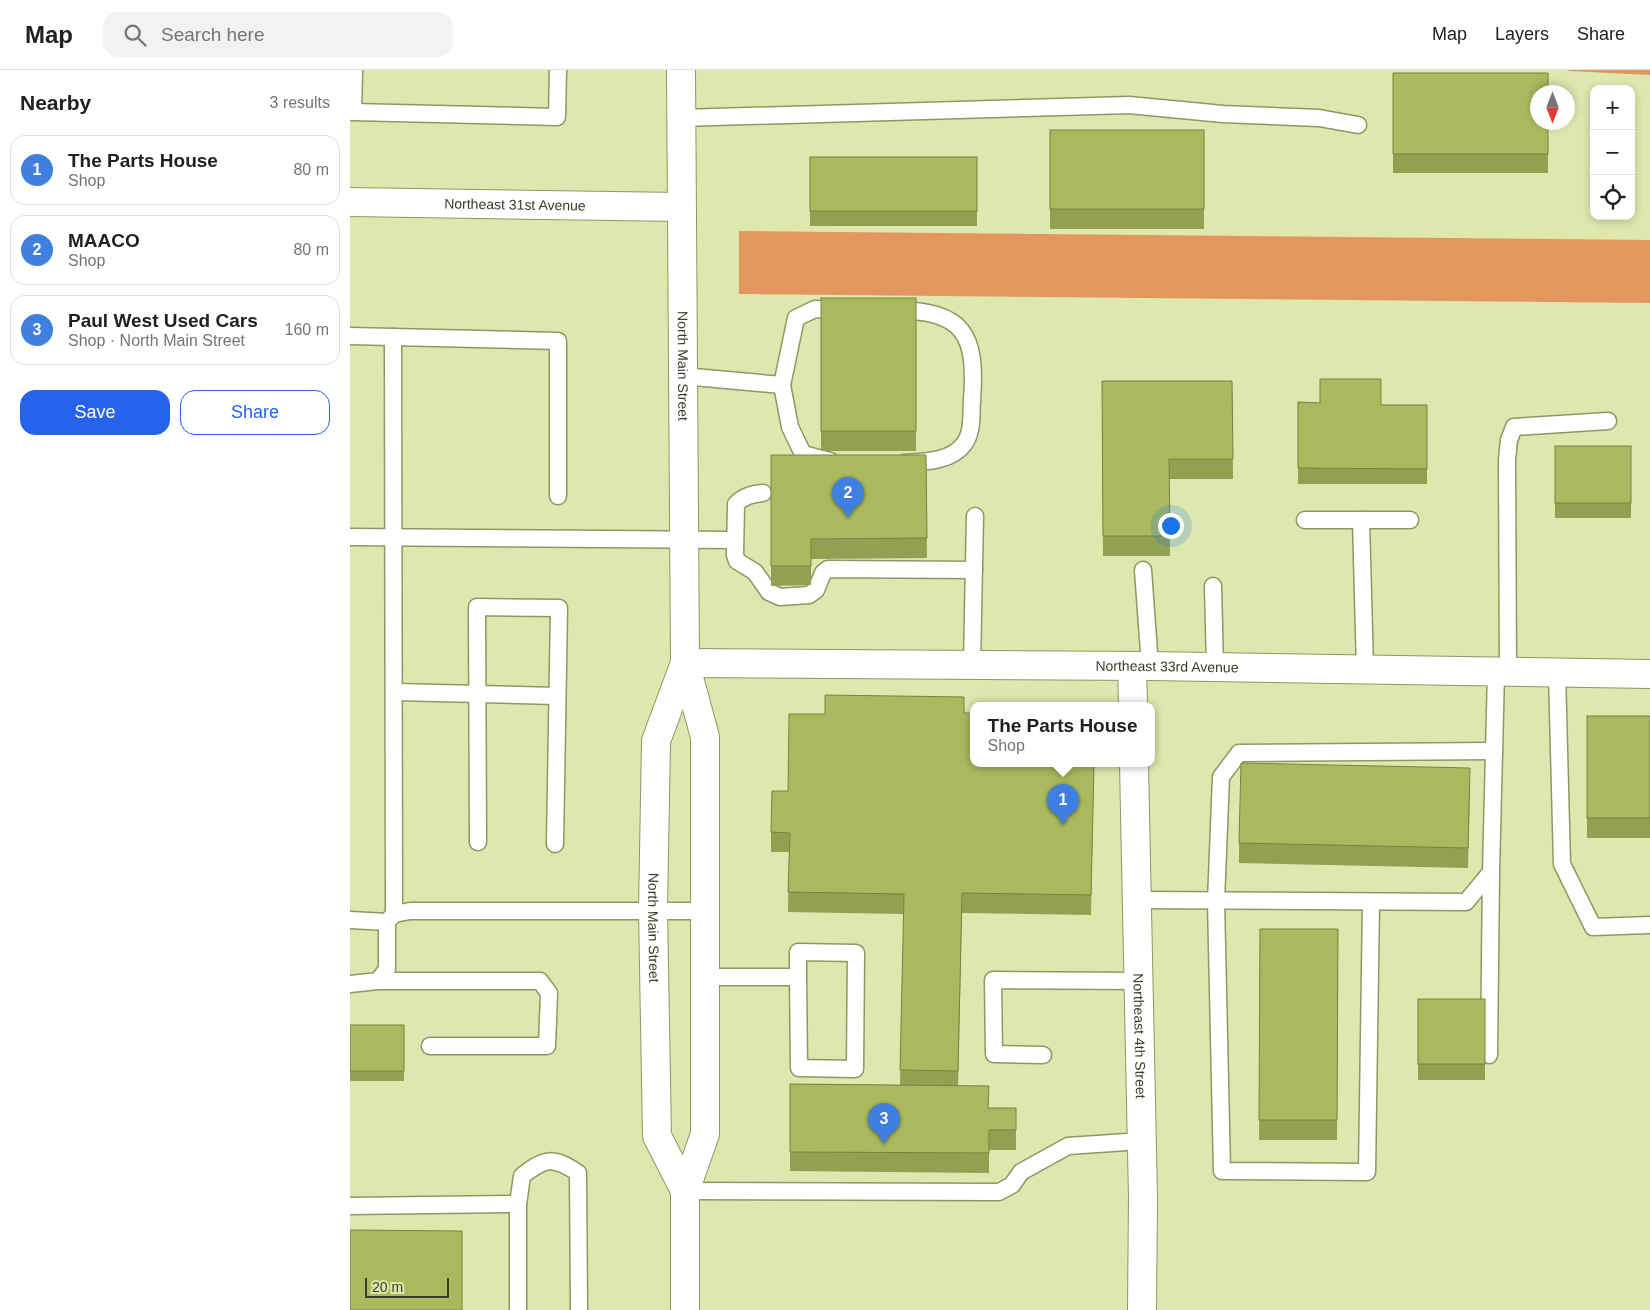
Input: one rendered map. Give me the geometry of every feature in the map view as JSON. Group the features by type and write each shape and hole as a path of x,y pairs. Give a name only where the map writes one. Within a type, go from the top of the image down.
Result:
{"street":[{"name":"North Main Street","path":"681,70 685,663 705,737 705,1134 685,1191 685,1310"},
{"name":"Northeast 31st Avenue","path":"350,202 681,207"},
{"name":"North Main Street","path":"685,663 656,741 653,910 657,1136 685,1191"},
{"name":"Northeast 33rd Avenue","path":"685,663 1141,666 1650,674"},
{"path":"1134,702 1141,666"},
{"name":"Northeast 4th Street","path":"1134,767 1142,1141 1142,1310"}],"lane":[{"path":"354,70 352,112 557,117 558,70"},
{"path":"681,118 1129,105 1223,114 1319,118 1358,124"},
{"path":"846,462 830,461 802,454 790,427 782,385 796,318 815,309 854,310"},
{"path":"884,310 923,310 945,318 964,330 972,354 974,383 970,432 964,445 952,455 926,462 889,464"},
{"path":"350,336 558,341 558,496"},
{"path":"378,981 387,969 391,918 395,692 393,337"},
{"path":"683,376 782,385"},
{"path":"1489,1055 1494,751 1502,672 1506,460 1509,440 1514,427 1608,421"},
{"path":"763,493 751,494 742,498 736,504 734,540 736,561 755,572 769,592 780,596 809,595 816,590 823,573 828,569 974,570"},
{"path":"972,665 975,516"},
{"path":"1305,520 1410,520"},
{"path":"1361,520 1365,670"},
{"path":"350,537 734,540"},
{"path":"1141,666 1144,570"},
{"path":"1213,586 1215,667"},
{"path":"478,842 477,607 559,608 555,844"},
{"path":"1557,673 1562,864 1594,927 1650,925"},
{"path":"395,692 557,696"},
{"path":"1371,902 1367,1172 1222,1171 1216,901 1221,777 1239,753 1494,751"},
{"path":"1137,900 1466,902 1491,872"},
{"path":"350,920 391,918 410,911 705,911"},
{"path":"798,952 856,953 855,1069 799,1068 798,977 798,952"},
{"path":"705,977 798,977"},
{"path":"350,984 378,981 540,980 549,993 547,1046 430,1046"},
{"path":"1043,1055 994,1054 993,980 1138,981"},
{"path":"685,1191 999,1192 1012,1185 1021,1172 1068,1146 1142,1141"},
{"path":"518,1310 518,1204 522,1176 538,1163 561,1162 578,1173 579,1310"},
{"path":"350,1206 518,1204"}],"shaded area":[{"path":"1650,70 1650,75 1569,71"},
{"path":"739,231 1650,240 1650,303 739,294"}],"building":[{"path":"1393,73 1548,73 1548,85 1530,85 1530,130 1548,130 1548,154 1393,154"},
{"path":"1050,130 1204,130 1204,209 1050,209"},
{"path":"810,157 977,157 977,211 810,211"},
{"path":"821,298 916,298 916,431 821,431"},
{"path":"1320,379 1381,379 1381,405 1427,405 1427,469 1298,468 1298,402 1320,403"},
{"path":"1102,381 1232,381 1233,459 1169,459 1170,536 1103,536"},
{"path":"1555,446 1631,446 1631,503 1555,503"},
{"path":"771,455 926,455 927,538 811,539 811,566 771,566"},
{"path":"825,695 964,697 964,713 970,713 970,767 1094,767 1091,895 962,893 958,1071 900,1070 904,894 788,892 790,833 771,832 772,791 788,791 789,714 825,714"},
{"path":"1587,716 1650,716 1650,818 1587,818"},
{"path":"1241,763 1470,768 1468,848 1239,843"},
{"path":"1260,929 1338,929 1337,1120 1259,1120"},
{"path":"1418,999 1485,999 1485,1064 1418,1064"},
{"path":"350,1025 404,1025 404,1071 350,1071"},
{"path":"790,1084 989,1086 988,1108 1016,1108 1016,1130 989,1130 989,1153 790,1152"},
{"path":"350,1230 462,1231 462,1310 350,1310"}],"place":[{"name":"MAACO","path":"848,518"},
{"name":"The Parts House","path":"1063,825"},
{"name":"Paul West Used Cars","path":"884,1144"}]}
